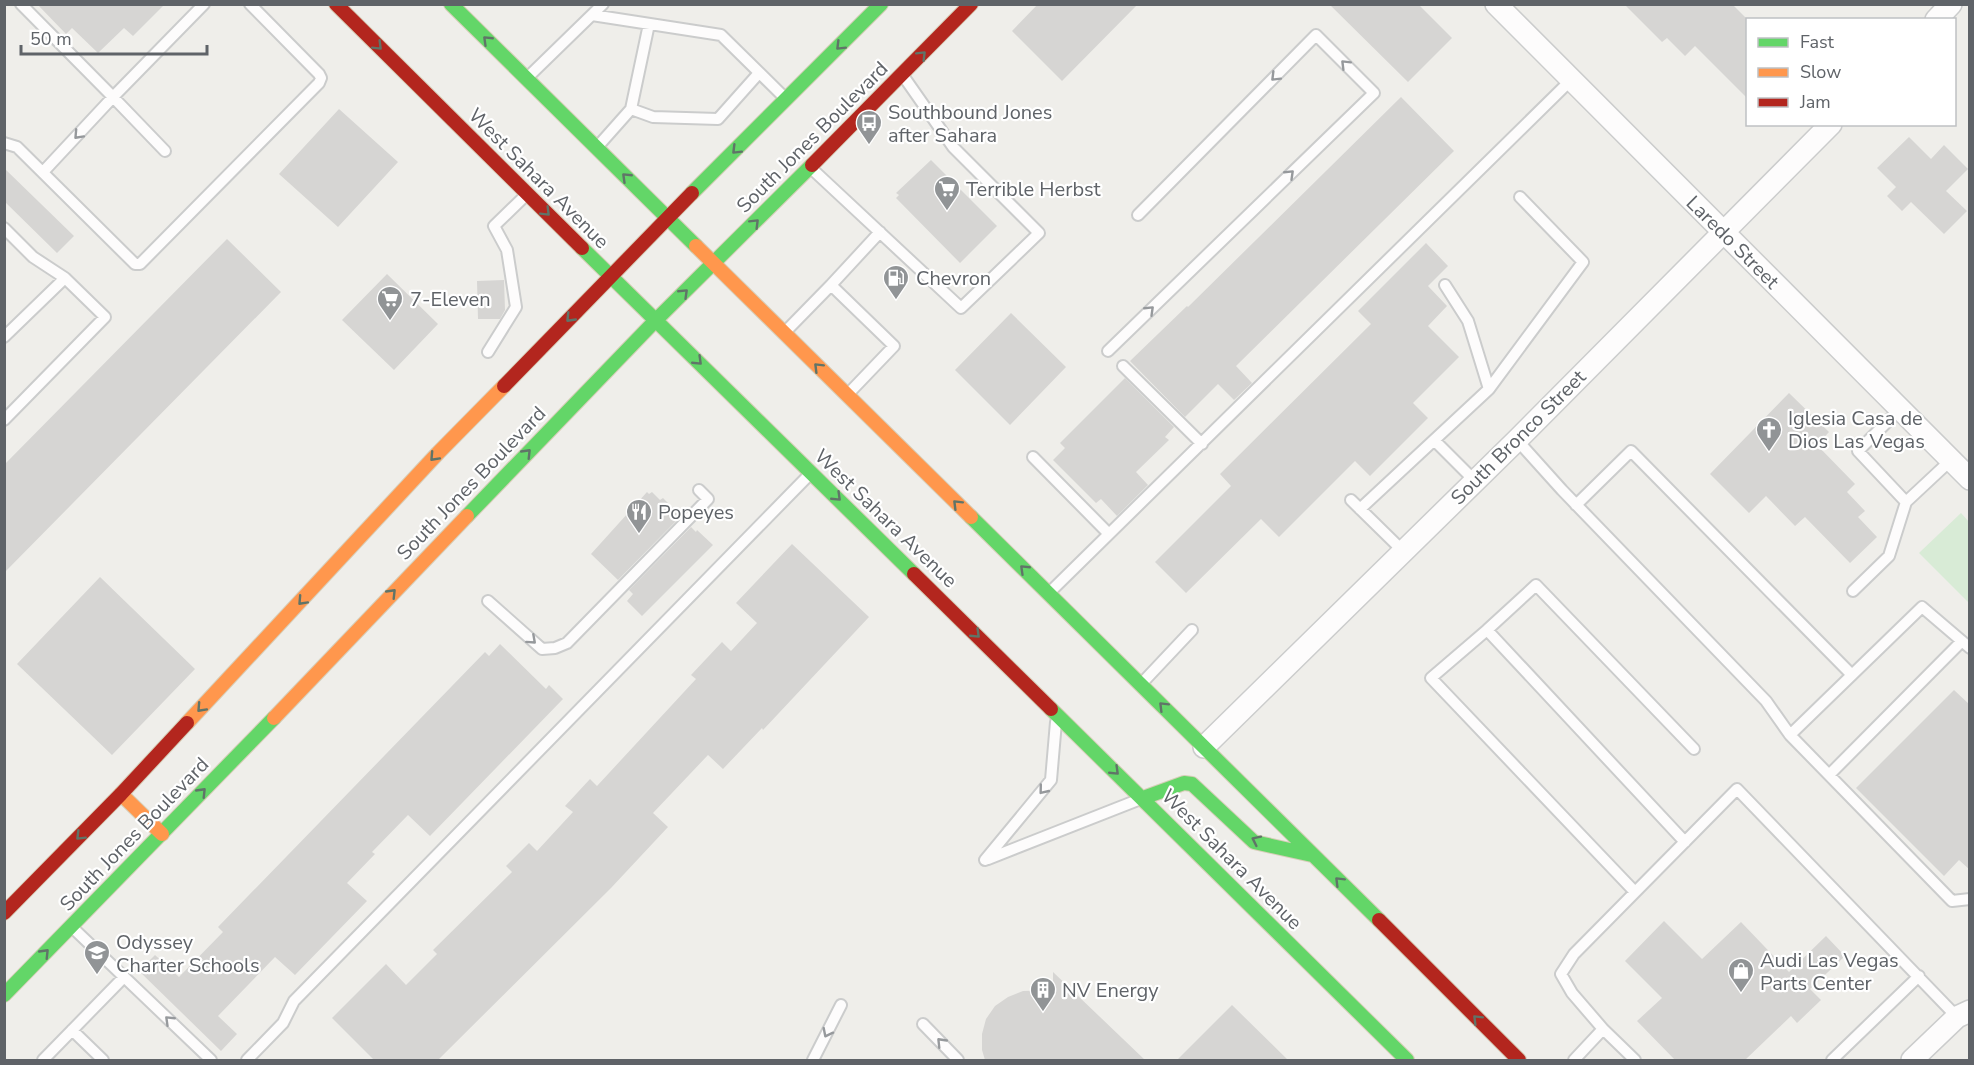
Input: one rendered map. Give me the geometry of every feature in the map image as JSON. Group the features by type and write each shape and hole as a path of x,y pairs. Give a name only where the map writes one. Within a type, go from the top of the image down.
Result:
{"main road":[{"name":"West Sahara Avenue","path":"336,4 1407,1060"},
{"path":"451,4 1519,1060"},
{"name":"South Jones Boulevard","path":"4,913 121,794 433,458 881,4"},
{"name":"South Jones Boulevard","path":"4,995 655,321 972,4"},
{"path":"1143,798 1184,783 1192,784 1254,842 1312,855"},
{"path":"121,794 162,834"}],"street":[{"name":"Laredo Street","path":"1496,4 1970,479"},
{"path":"1938,18 1951,4"},
{"name":"South Bronco Street","path":"1204,747 1516,440 1829,126"},
{"path":"1912,1060 1964,1014"}],"lane":[{"path":"21,4 165,151"},
{"path":"43,172 204,4"},
{"path":"4,143 17,147 135,264 140,264 319,83 321,78 319,74 250,4"},
{"path":"526,78 603,4"},
{"path":"592,15 721,35 787,100"},
{"path":"596,148 631,109 649,24"},
{"path":"1108,351 1374,93 1316,35 1138,215"},
{"path":"631,109 653,117 718,119 759,73"},
{"path":"810,167 961,308 1039,233 954,147 902,74"},
{"path":"1049,594 1572,80"},
{"path":"488,352 516,307 507,250 494,226 527,194"},
{"path":"1360,509 1490,388 1583,262 1520,196"},
{"path":"4,228 33,257 64,278 105,316 4,420"},
{"path":"784,333 880,232"},
{"path":"4,337 64,278"},
{"path":"831,285 894,346 847,395"},
{"path":"1445,285 1468,321 1490,388"},
{"path":"1123,366 1202,444"},
{"path":"1900,410 1858,450 1906,502"},
{"path":"1434,440 1474,480"},
{"path":"1516,440 1766,701 1790,735 1952,901 1970,899"},
{"path":"1576,505 1631,451 1852,675"},
{"path":"1033,457 1109,534"},
{"path":"1853,591 1889,556 1906,502 1951,460"},
{"path":"247,1060 283,1023 294,1001 811,472"},
{"path":"488,601 542,649 555,648 567,643 708,500 699,490"},
{"path":"1351,500 1403,551"},
{"path":"1635,892 1431,678 1536,585 1694,749"},
{"path":"1790,735 1922,607 1966,644 1829,775"},
{"path":"1141,684 1192,630"},
{"path":"1487,630 1685,842"},
{"path":"1057,713 1051,780 985,860 1143,798"},
{"path":"1635,1060 1603,1029 1572,993 1561,974 1574,954 1737,789 1919,976 1964,1014"},
{"path":"72,926 211,1060"},
{"path":"1832,1060 1919,976"},
{"path":"43,1060 124,977"},
{"path":"813,1060 841,1005"},
{"path":"923,1024 958,1060"},
{"path":"1574,1060 1603,1029"},
{"path":"72,1030 103,1060"}],"green space":[{"path":"1961,513 1969,522 1969,603 1919,553"}],"building":[{"path":"37,4 165,4 133,36 124,28 98,53 72,28 66,34"},
{"path":"1038,4 1138,4 1062,81 1012,31"},
{"path":"1329,4 1418,4 1452,38 1408,82"},
{"path":"1624,4 1732,4 1746,18 1746,97 1695,46 1685,56 1667,38 1662,42"},
{"path":"1401,97 1454,151 1236,366 1252,383 1234,400 1218,384 1185,417 1130,361"},
{"path":"339,109 398,162 338,227 279,174"},
{"path":"1909,137 1931,159 1944,145 1968,169 1946,191 1967,211 1944,234 1911,202 1902,211 1887,196 1896,187 1877,168"},
{"name":"Terrible Herbst","path":"931,160 997,226 960,263 896,198 899,195 896,193"},
{"path":"4,168 74,236 57,253 4,201"},
{"path":"227,239 281,292 4,573 4,465"},
{"path":"1426,243 1448,266 1428,286 1447,306 1428,326 1459,357 1413,403 1428,418 1370,476 1355,461 1279,537 1261,519 1186,593 1155,562 1231,486 1220,474 1371,324 1358,311"},
{"name":"7-Eleven","path":"387,274 438,324 394,370 342,320"},
{"path":"504,280 505,310 500,319 478,319 477,281"},
{"path":"1011,313 1066,367 1010,425 955,370"},
{"path":"1125,378 1174,427 1165,437 1169,440 1136,472 1148,485 1117,516 1101,499 1096,503 1053,460 1065,448 1060,443"},
{"path":"1789,393 1829,432 1817,445 1855,484 1847,492 1865,511 1858,517 1877,537 1850,563 1805,517 1795,526 1766,496 1749,513 1710,474"},
{"name":"Popeyes","path":"647,492 649,494 652,492 660,500 663,498 681,516 618,580 591,554"},
{"path":"691,527 713,545 642,616 627,601 633,594 629,590"},
{"path":"792,544 869,617 763,730 762,728 723,769 708,755 653,813 668,827 611,888 438,1060 374,1060 332,1018 386,964 406,985 437,954 433,950 512,872 506,866 529,843 537,851 573,812 565,806 590,779 597,786 696,679 691,675 722,642 731,651 757,623 736,603"},
{"path":"100,577 195,669 112,755 17,664"},
{"path":"500,644 546,689 549,685 563,699 430,836 408,815 372,852 375,854 347,883 367,901 295,975 275,957 218,1016 237,1034 221,1051 139,971 155,955 179,977 223,932 218,927 485,652 489,656"},
{"path":"1954,690 1970,705 1970,870 1959,860 1944,876 1856,788"},
{"name":"Audi Las Vegas Parts Center","path":"1664,921 1702,959 1741,922 1789,972 1826,936 1845,956 1810,989 1821,1000 1797,1023 1791,1016 1745,1060 1675,1060 1637,1021 1662,998 1625,961"},
{"name":"NV Energy","path":"1053,972 1145,1060 985,1060 982,1050 982,1034 986,1019 995,1006 1023,991 1053,990"},
{"name":"NV Energy","path":"1232,1005 1288,1060 1177,1060"}],"traffic: fast":[{"path":"451,4 696,246"},
{"path":"692,193 881,4"},
{"path":"467,516 655,321 812,165"},
{"path":"582,248 914,574"},
{"path":"971,517 1379,920"},
{"path":"1051,709 1407,1060"},
{"path":"4,995 274,718"},
{"path":"1143,798 1184,783 1192,784 1254,842 1312,855"}],"traffic: slow":[{"path":"696,246 971,517"},
{"path":"187,723 438,453 504,386"},
{"path":"274,718 467,516"},
{"path":"121,794 162,834"}],"traffic: jam":[{"path":"336,4 582,248"},
{"path":"812,165 971,4"},
{"path":"504,386 692,193"},
{"path":"914,574 1051,709"},
{"path":"4,913 187,723"},
{"path":"1379,920 1519,1060"}],"place":[{"name":"Southbound Jones after Sahara","path":"869,146"},
{"name":"Terrible Herbst","path":"947,212"},
{"name":"Chevron","path":"896,301"},
{"name":"7-Eleven","path":"390,322"},
{"name":"Iglesia Casa de Dios Las Vegas","path":"1769,453"},
{"name":"Popeyes","path":"639,535"},
{"name":"Odyssey Charter Schools","path":"97,976"},
{"name":"Audi Las Vegas Parts Center","path":"1741,994"},
{"name":"NV Energy","path":"1043,1013"}]}
